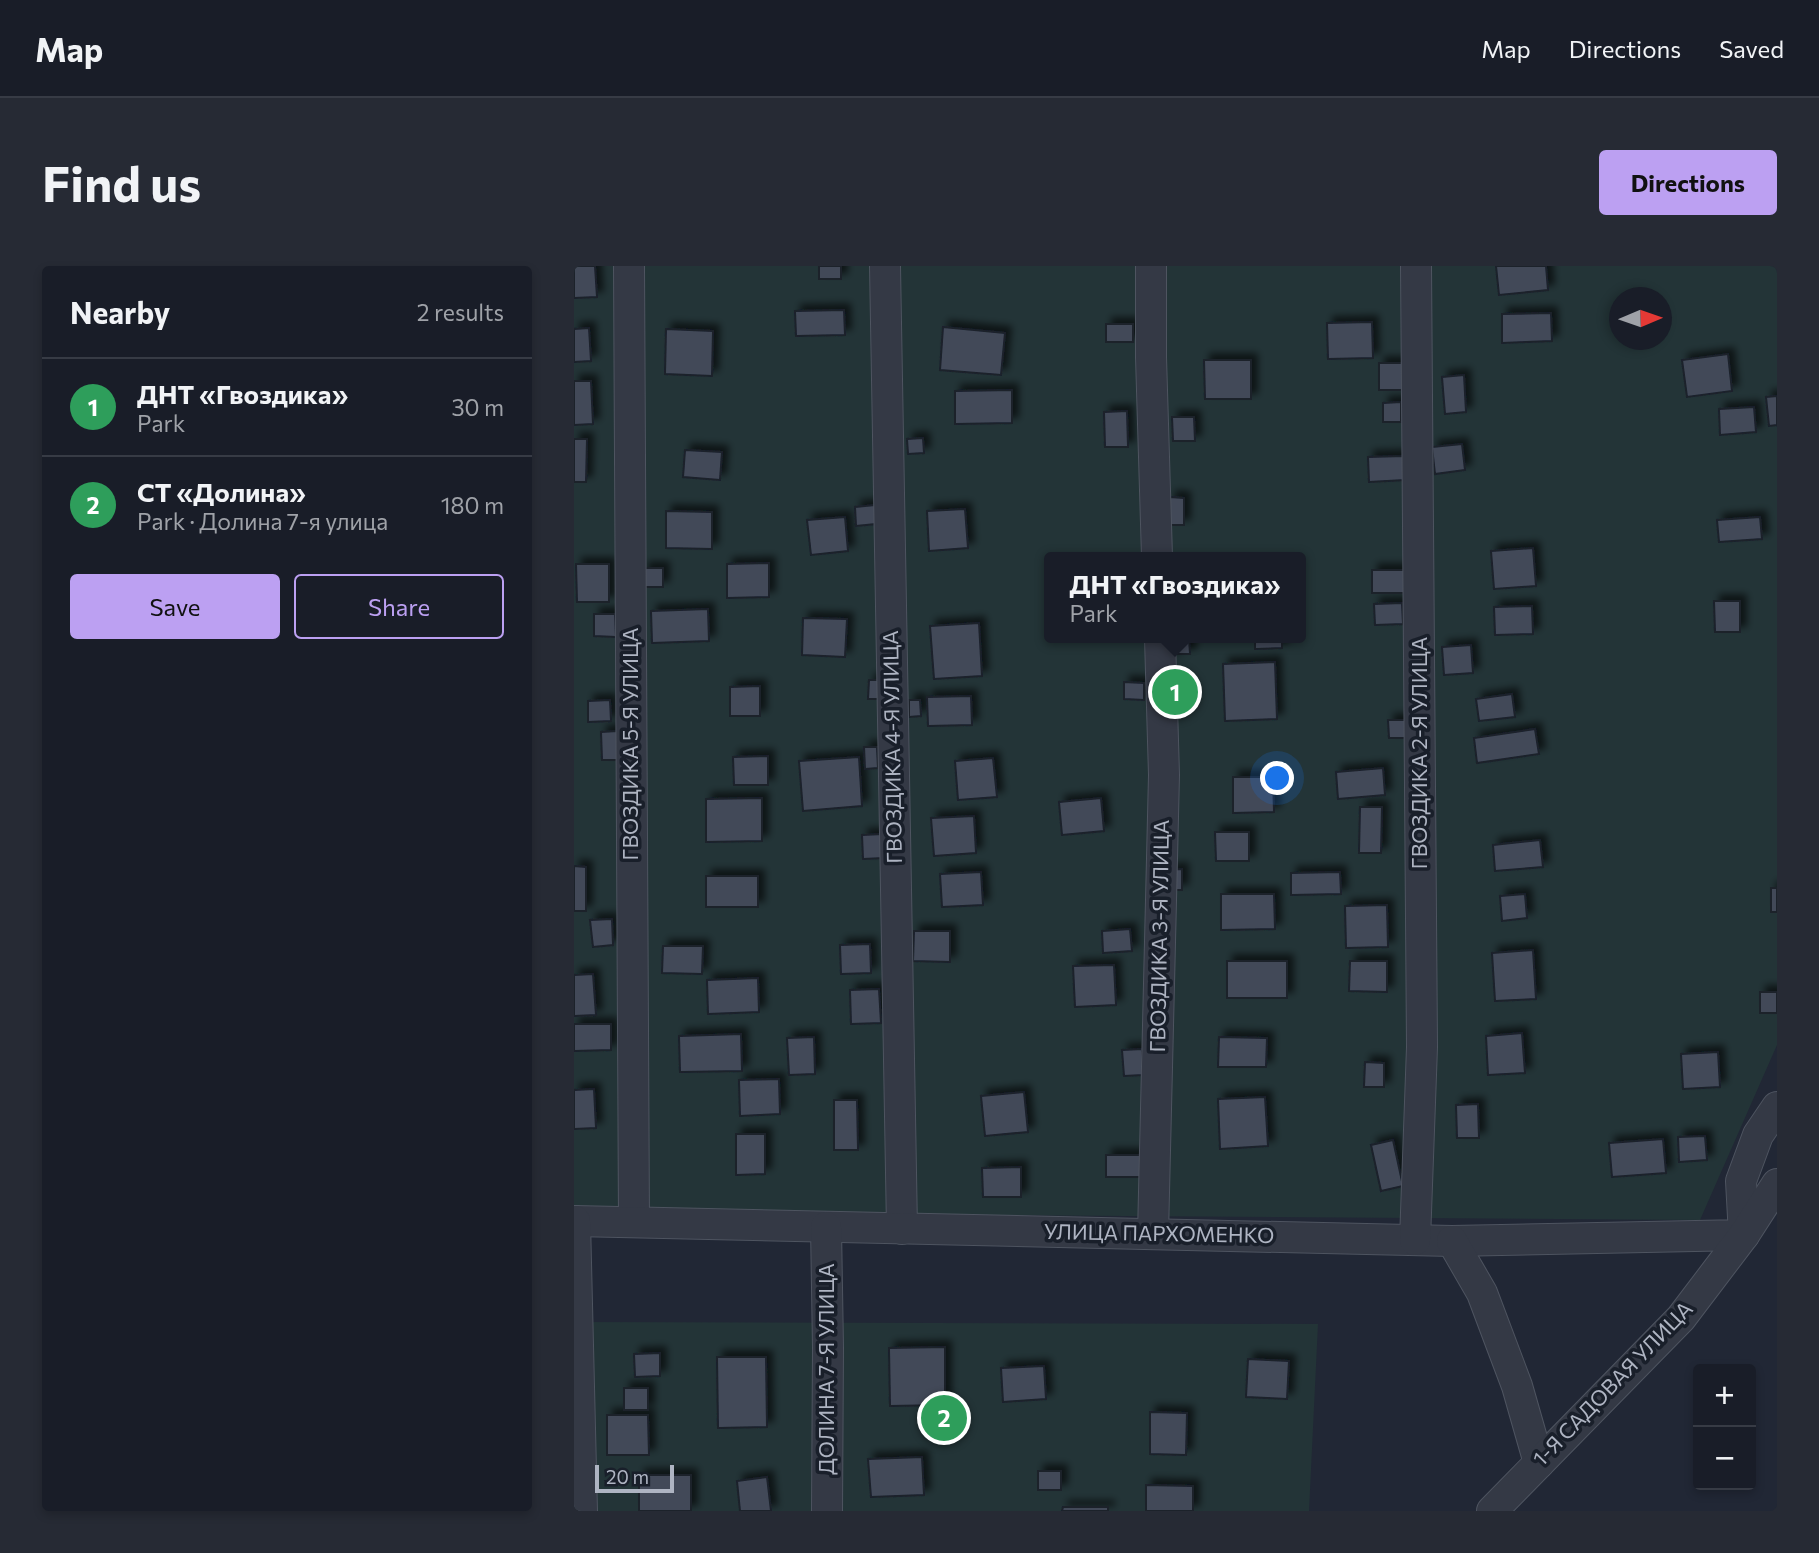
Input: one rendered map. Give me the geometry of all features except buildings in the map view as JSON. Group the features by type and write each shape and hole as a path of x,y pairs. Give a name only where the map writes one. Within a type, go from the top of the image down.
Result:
{"street":[{"name":"ГВОЗДИКА 5-Я УЛИЦА","path":"629,266 634,1222"},
{"name":"ГВОЗДИКА 4-Я УЛИЦА","path":"885,266 902,1229"},
{"path":"1151,266 1157,552"},
{"name":"ГВОЗДИКА 2-Я УЛИЦА","path":"1415,1240 1422,1047 1416,266"},
{"name":"ГВОЗДИКА 3-Я УЛИЦА","path":"1153,1234 1164,775 1160,643"},
{"path":"1744,1235 1741,1181 1758,1135 1777,1107"},
{"name":"1-Я САДОВАЯ УЛИЦА","path":"1492,1511 1681,1318 1744,1235 1777,1184"},
{"name":"УЛИЦА ПАРХОМЕНКО","path":"574,1221 1452,1241 1744,1235"},
{"path":"574,1221 582,1511"},
{"name":"ДОЛИНА 7-Я УЛИЦА","path":"826,1227 827,1511"},
{"path":"1452,1241 1482,1293 1517,1386 1539,1463"}],"shaded area":[{"path":"574,266 1777,266 1777,1045 1700,1220 574,1212"},
{"path":"574,1322 1318,1324 1309,1511 574,1511"}],"place":[{"name":"ДНТ «Гвоздика»","path":"1175,692"},
{"name":"СТ «Долина»","path":"944,1418"}]}
